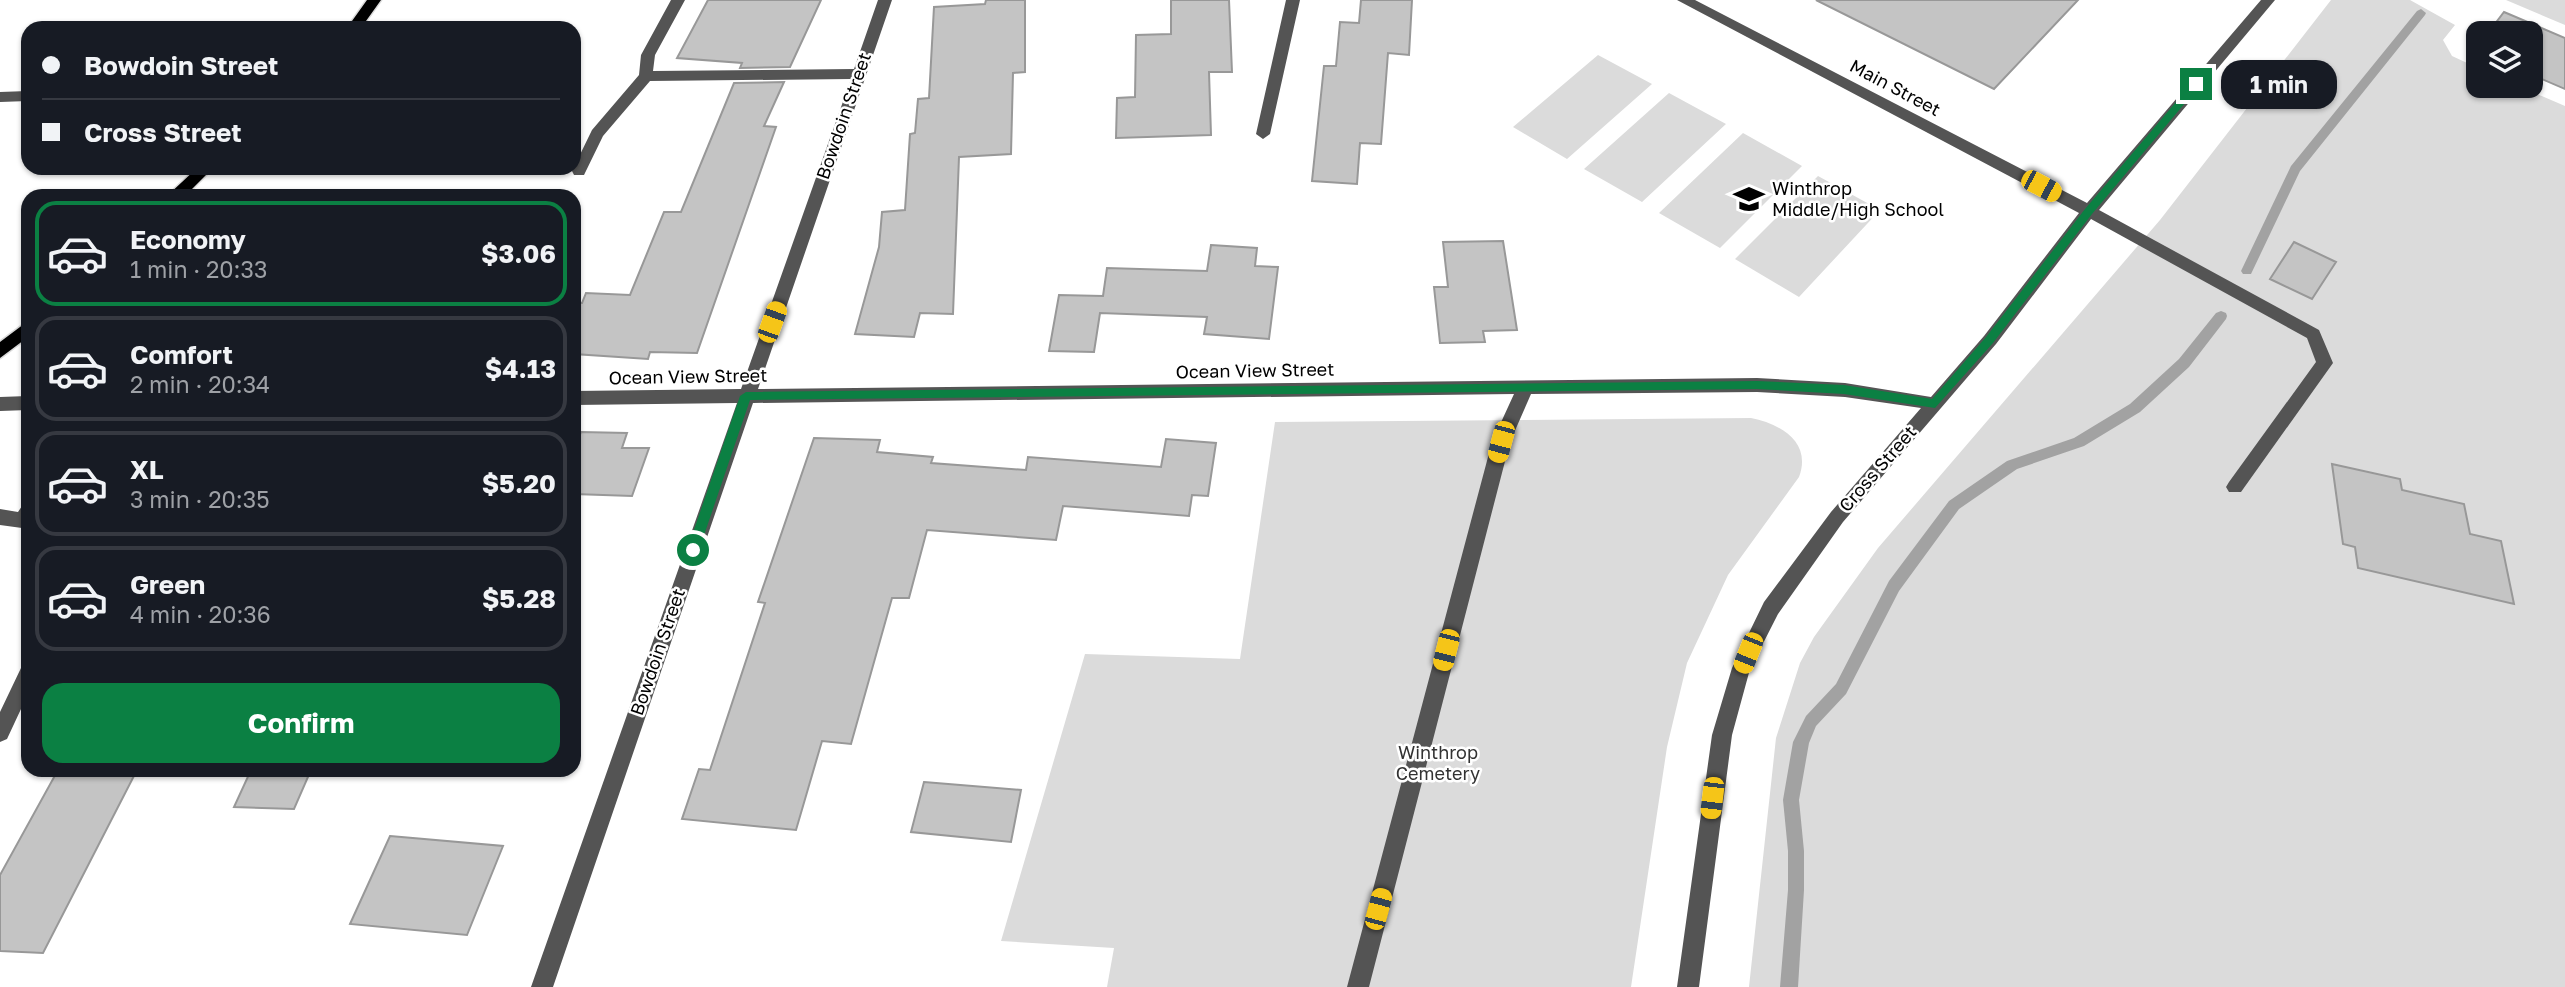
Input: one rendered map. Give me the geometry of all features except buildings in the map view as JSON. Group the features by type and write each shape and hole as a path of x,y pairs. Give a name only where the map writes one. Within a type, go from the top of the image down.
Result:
{"main road":[{"path":"359,21 374,0"},
{"path":"183,189 198,175"},
{"path":"0,352 21,333"}],"street":[{"path":"581,167 597,134 646,76 648,55 678,0"},
{"name":"Bowdoin Street","path":"542,987 885,0"},
{"path":"1263,134 1293,0"},
{"name":"Main Street","path":"1684,0 2089,211 2313,334 2325,363 2235,487"},
{"name":"Cross Street","path":"1688,987 1722,734 1754,638 1790,577 1813,546 1990,340 2089,211 2268,0"},
{"path":"646,76 859,74"},
{"path":"0,97 21,96"},
{"name":"Ocean View Street","path":"581,398 1786,386 1844,390 1935,404"},
{"path":"1358,987 1501,442 1526,387"},
{"path":"0,404 21,403"},
{"path":"0,517 21,520"},
{"path":"0,733 21,689"}],"green space":[{"path":"2331,0 2410,0 2455,25 2443,40 2452,56 2466,62 2466,98 2543,97 2565,106 2565,987 1749,987 1776,738 1800,663 1814,637 1878,548 2160,220"},
{"path":"2506,0 2565,0 2565,25"},
{"path":"1598,55 1652,84 1567,159 1513,127"},
{"path":"1669,93 1726,124 1642,202 1584,169"},
{"path":"1743,133 1802,166 1720,248 1659,213"},
{"path":"1818,176 1880,210 1799,297 1735,259"},
{"name":"Winthrop Cemetery","path":"1751,418 1773,425 1791,437 1801,454 1802,465 1799,477 1728,575 1687,663 1667,747 1631,987 1107,987 1114,948 1001,941 1085,654 1240,659 1275,422"}],"waterway":[{"path":"2247,271 2295,169 2421,13"},
{"path":"1789,987 1796,890 1796,851 1791,800 1801,742 1811,721 1841,689 1894,586 1954,505 2012,465 2079,442 2135,408 2184,363 2221,316"}],"place":[{"name":"Winthrop Middle/High School","path":"1749,199"}],"route":[{"path":"693,550 746,396 1757,385 1844,390 1935,404 1990,340 2089,211 2196,84"}]}
